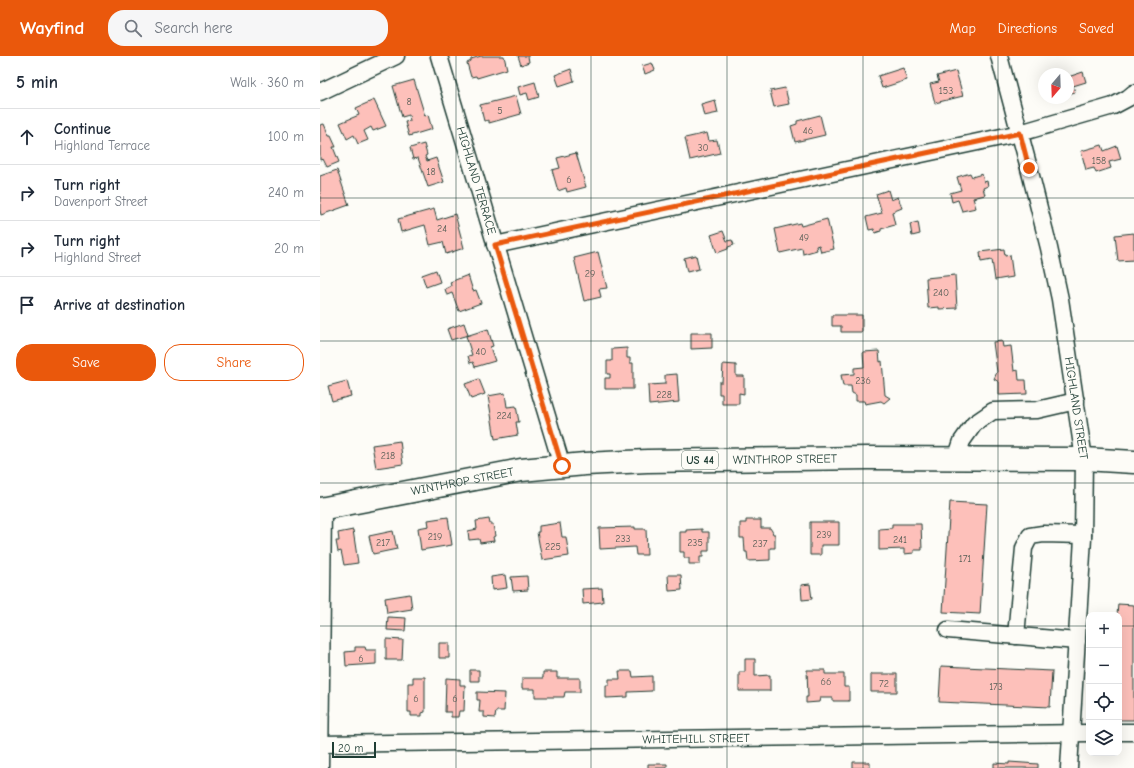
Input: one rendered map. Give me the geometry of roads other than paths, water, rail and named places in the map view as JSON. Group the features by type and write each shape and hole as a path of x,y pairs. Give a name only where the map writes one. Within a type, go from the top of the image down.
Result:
{"highway":[{"name":"WINTHROP STREET","path":"321,508 521,470 647,461 868,458 1084,459 1134,462"}],"street":[{"path":"320,92 396,56"},
{"name":"HIGHLAND TERRACE","path":"439,56 562,466"},
{"name":"HIGHLAND STREET","path":"999,56 1049,248 1060,299 1084,459 1083,534 1069,768"},
{"path":"495,245 1020,133 1113,106 1134,93"},
{"path":"956,459 962,441 974,424 993,411 1037,410 1076,401"},
{"path":"320,768 321,508"},
{"path":"1016,636 1024,548 1030,536 1043,534 1083,534"},
{"path":"948,630 1077,641"},
{"path":"1122,732 1134,732"},
{"name":"WHITEHILL STREET","path":"321,744 1086,733"}]}
